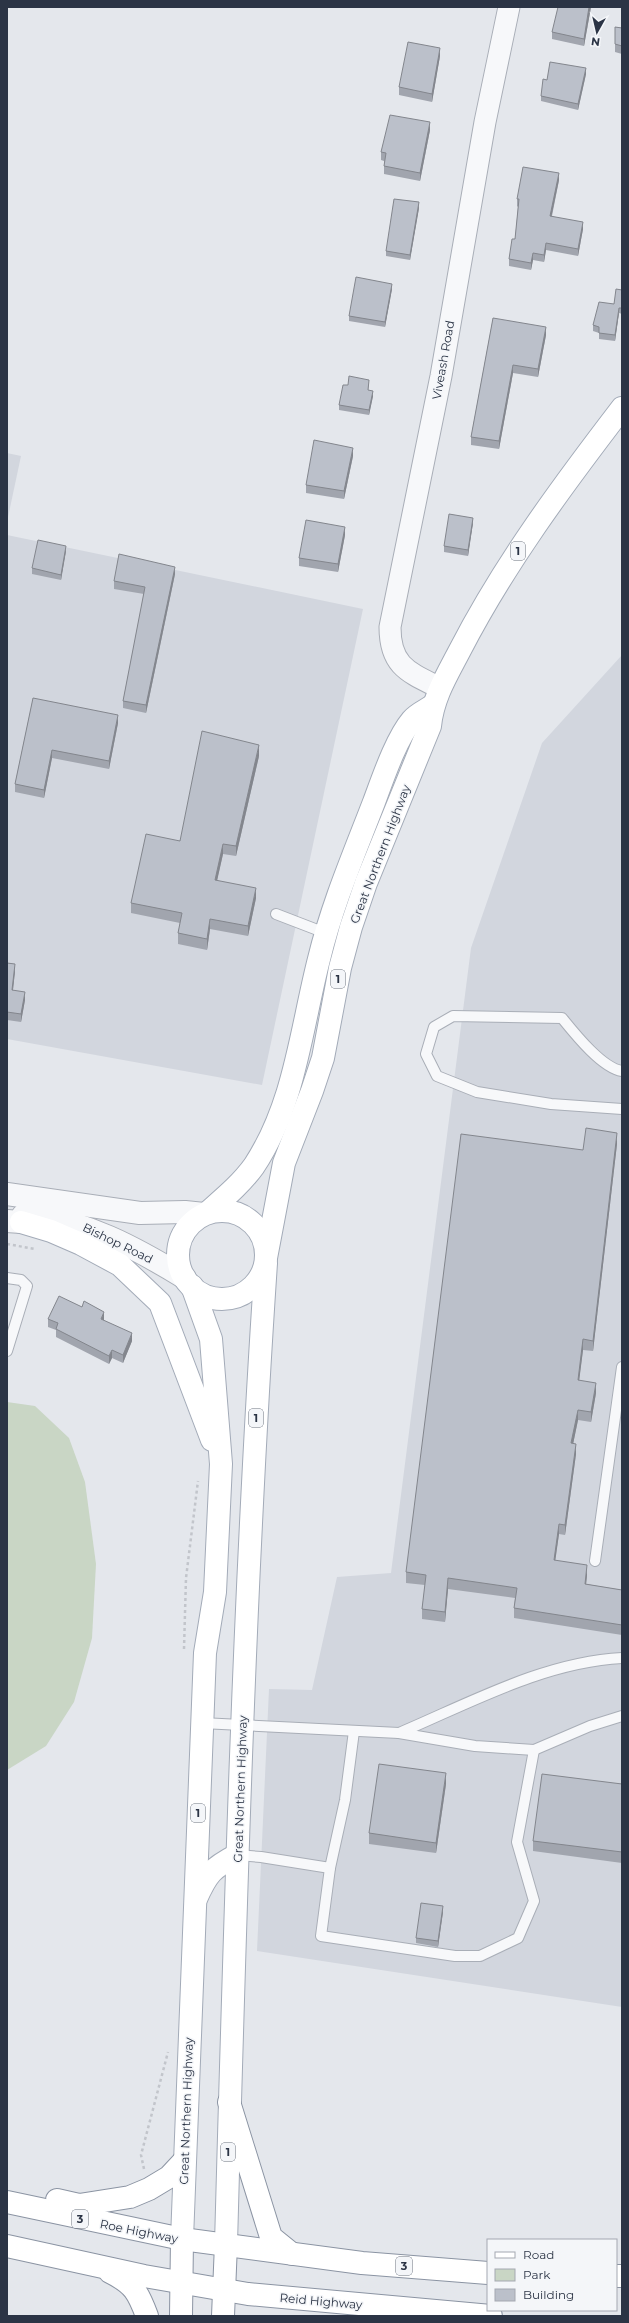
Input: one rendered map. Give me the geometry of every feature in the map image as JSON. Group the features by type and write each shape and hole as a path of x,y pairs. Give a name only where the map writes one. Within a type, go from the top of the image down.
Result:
{"main road":[{"name":"Great Northern Highway","path":"223,2316 237,1855 253,1482 266,1260 284,1163 323,1058 347,942 366,883 430,726 436,697 485,600 549,503 622,408"},
{"name":"Great Northern Highway","path":"206,1214 236,1188 254,1166 270,1137 292,1079 326,934 338,894 387,769 413,719 436,697"},
{"name":"1","path":"227,1211 236,1213 252,1223 263,1239 266,1260 258,1280 244,1293 226,1298 208,1296 188,1282 178,1261 180,1242 189,1226 206,1214 227,1211"},
{"path":"14,1222 51,1231 81,1244 120,1265 160,1303 221,1464"},
{"name":"Great Northern Highway","path":"181,2316 184,2207 183,2162 205,1653 215,1592 221,1464 211,1339 188,1282"},
{"path":"194,1904 202,1885 214,1867 237,1855"},
{"path":"230,2102 271,2236 292,2254"},
{"path":"7,2188 79,2205 130,2197 149,2189 169,2177 183,2162"},
{"name":"Roe Highway","path":"7,2202 182,2239 226,2244"},
{"name":"3","path":"226,2244 362,2263 487,2272"},
{"path":"7,2246 182,2283 224,2290"},
{"path":"92,2264 122,2278 138,2292 147,2316"},
{"name":"Reid Highway","path":"224,2290 273,2297 491,2316"}],"street":[{"name":"Viveash Road","path":"436,697 397,660 390,645 390,627 441,376 485,122 509,7"},
{"name":"Bishop Road","path":"7,1194 140,1214 185,1212 206,1214"},
{"name":"Bishop Road","path":"14,1222 27,1212 79,1224 130,1246 188,1282"}],"lane":[{"path":"276,914 347,942"},
{"path":"622,1071 614,1070 582,1042 562,1018 453,1016 434,1027 426,1054 437,1076 477,1092 551,1104 622,1109"},
{"path":"7,1278 20,1280 27,1286 10,1330 7,1351"},
{"path":"595,1561 622,1367"},
{"path":"399,1733 525,1679 594,1660 622,1658"},
{"path":"202,1723 399,1733 475,1746 534,1750 590,1726 622,1716"},
{"path":"354,1731 344,1800 330,1868 321,1936 455,1956 480,1956 518,1938 534,1901 517,1842 534,1750"},
{"path":"237,1855 261,1857 330,1868"}],"path":[{"path":"7,1244 42,1250"}],"shaded area":[{"path":"7,453 21,456 7,522"},
{"path":"7,535 363,609 262,1085 7,1039"},
{"path":"622,655 622,2007 257,1951 269,1689 312,1690 337,1577 391,1573 471,948 542,743"}],"green space":[{"path":"7,1402 35,1406 69,1438 85,1482 96,1564 92,1638 74,1702 46,1746 7,1770"}],"building":[{"path":"558,7 589,7 584,39 552,32"},
{"path":"615,27 622,28 622,46 615,44"},
{"path":"408,42 440,48 432,94 399,87"},
{"path":"550,62 586,68 578,104 541,96 543,79 547,80"},
{"path":"390,115 430,122 420,173 384,166 386,153 381,152"},
{"path":"523,167 559,173 550,216 583,222 578,249 546,243 544,255 533,253 531,263 509,259 512,239 515,239 519,199 517,199"},
{"path":"394,199 419,202 410,255 386,251"},
{"path":"356,277 392,284 385,322 349,316"},
{"path":"616,289 622,290 622,308 619,308 615,335 599,333 599,327 593,325 599,302 614,304"},
{"path":"493,318 546,327 538,369 513,365 499,441 471,437"},
{"path":"349,376 369,380 368,390 373,391 369,410 339,405 343,385 348,385"},
{"path":"314,440 353,448 344,491 306,485"},
{"path":"449,514 473,518 468,550 444,546"},
{"path":"306,520 345,527 338,564 299,558"},
{"path":"38,540 66,546 61,575 32,568"},
{"path":"119,554 175,567 146,705 123,701 145,587 114,581"},
{"path":"33,698 118,715 109,761 52,750 44,790 15,784"},
{"path":"202,731 259,745 236,846 223,844 215,880 256,888 248,926 210,919 207,939 178,933 182,913 131,903 146,834 180,841"},
{"path":"7,963 15,964 12,990 25,992 21,1014 7,1012"},
{"path":"586,1128 617,1133 593,1341 583,1339 578,1380 596,1383 591,1412 578,1410 571,1443 576,1444 565,1525 559,1524 554,1560 587,1565 585,1584 622,1590 622,1625 514,1608 517,1588 448,1578 445,1612 422,1609 426,1575 406,1572 461,1134 583,1150"},
{"path":"59,1296 82,1307 84,1301 104,1312 101,1319 132,1333 123,1355 112,1350 109,1356 56,1329 58,1323 48,1319"},
{"path":"379,1764 446,1773 436,1843 369,1833"},
{"path":"542,1774 622,1784 622,1852 533,1841"},
{"path":"421,1903 443,1906 438,1941 416,1938"}]}
